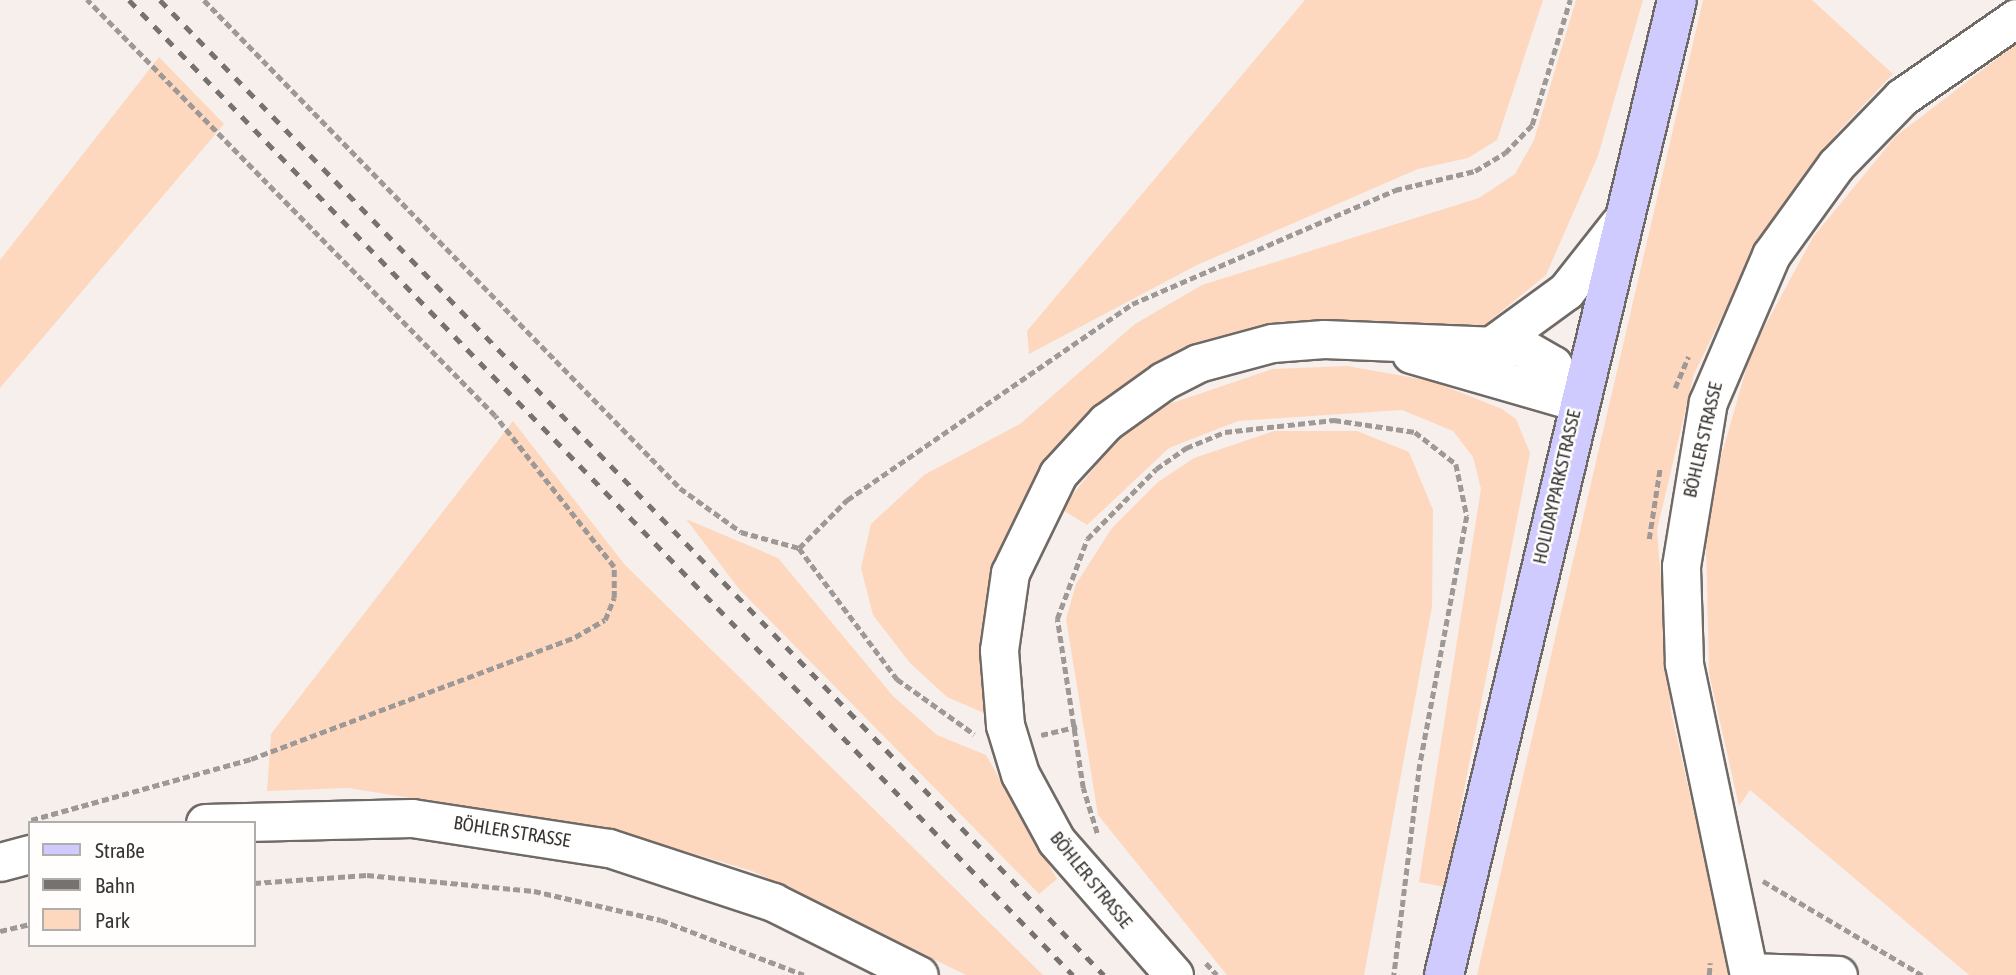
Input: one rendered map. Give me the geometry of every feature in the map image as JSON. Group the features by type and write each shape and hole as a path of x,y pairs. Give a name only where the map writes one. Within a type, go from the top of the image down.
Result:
{"main road":[{"name":"HOLIDAYPARKSTRASSE","path":"1444,975 1619,224 1676,0"}],"street":[{"name":"BÖHLER STRASSE","path":"1749,973 1693,718 1681,617 1687,512 1709,402 1771,255 1836,164 1902,97 2016,18"},
{"path":"1496,342 1566,291 1619,224"},
{"name":"BÖHLER STRASSE","path":"1369,342 1577,402"},
{"name":"BÖHLER STRASSE","path":"1188,966 1056,840 1010,741 999,650 1010,573 1038,506 1079,448 1132,400 1198,363 1272,343 1496,342 1541,355 1577,402"},
{"name":"BÖHLER STRASSE","path":"256,822 412,818 609,848 773,902 919,975"},
{"path":"0,862 28,838"},
{"path":"1749,973 1838,975"}],"path":[{"path":"76,821 251,759 575,637 605,620 614,598 614,567 495,416 87,0"},
{"path":"204,0 680,488 741,532 799,548 897,680 955,725 1010,741"},
{"path":"799,548 847,500 1132,304 1395,190 1475,171 1505,153 1532,125 1570,0"},
{"path":"1100,838 1083,789 1077,727 1057,619 1065,586 1087,539 1156,469 1196,444 1268,424 1375,423 1415,432 1439,447 1456,464 1467,516 1420,764 1394,975"},
{"path":"256,883 367,875 534,891 662,920 804,975"},
{"path":"1731,887 1769,879 1837,930 1922,975"},
{"path":"0,931 28,924"},
{"path":"1188,966 1217,975"}],"green space":[{"path":"1305,0 1543,0 1497,140 1468,158 1418,169 1197,265 1029,354 1027,331"},
{"path":"1576,0 1643,0 1598,156 1546,275 1475,333 1219,346 1046,480 991,716 947,697 910,663 873,615 861,568 871,524 924,475 1020,424 1135,324 1202,285 1479,198 1515,174 1534,140"},
{"path":"1703,0 1812,0 1893,74 1837,133 1761,236 1694,374 1657,530 1671,712 1731,975 1477,975"},
{"path":"2016,44 2016,975 1969,975 1750,790 1739,806 1709,673 1706,542 1715,478 1751,352 1813,237 1896,136"},
{"path":"159,57 224,124 0,388 0,260"},
{"path":"1347,366 1432,381 1502,409 1516,419 1530,453 1445,887 1419,882 1481,489 1473,457 1453,431 1402,410 1238,421 1169,448 1087,525 1061,509 1120,436 1166,405 1273,369"},
{"path":"513,421 625,565 1043,975 966,975 752,871 618,831 348,788 267,791 271,734"},
{"path":"1274,431 1357,431 1409,452 1433,510 1432,607 1364,975 1227,975 1098,815 1066,619 1076,584 1112,528 1158,482 1194,458"},
{"path":"686,519 778,558 893,696 937,735 986,755 1057,879 1039,894 739,589"}],"railway":[{"path":"129,0 1073,975"},
{"path":"160,0 1104,975"}]}
